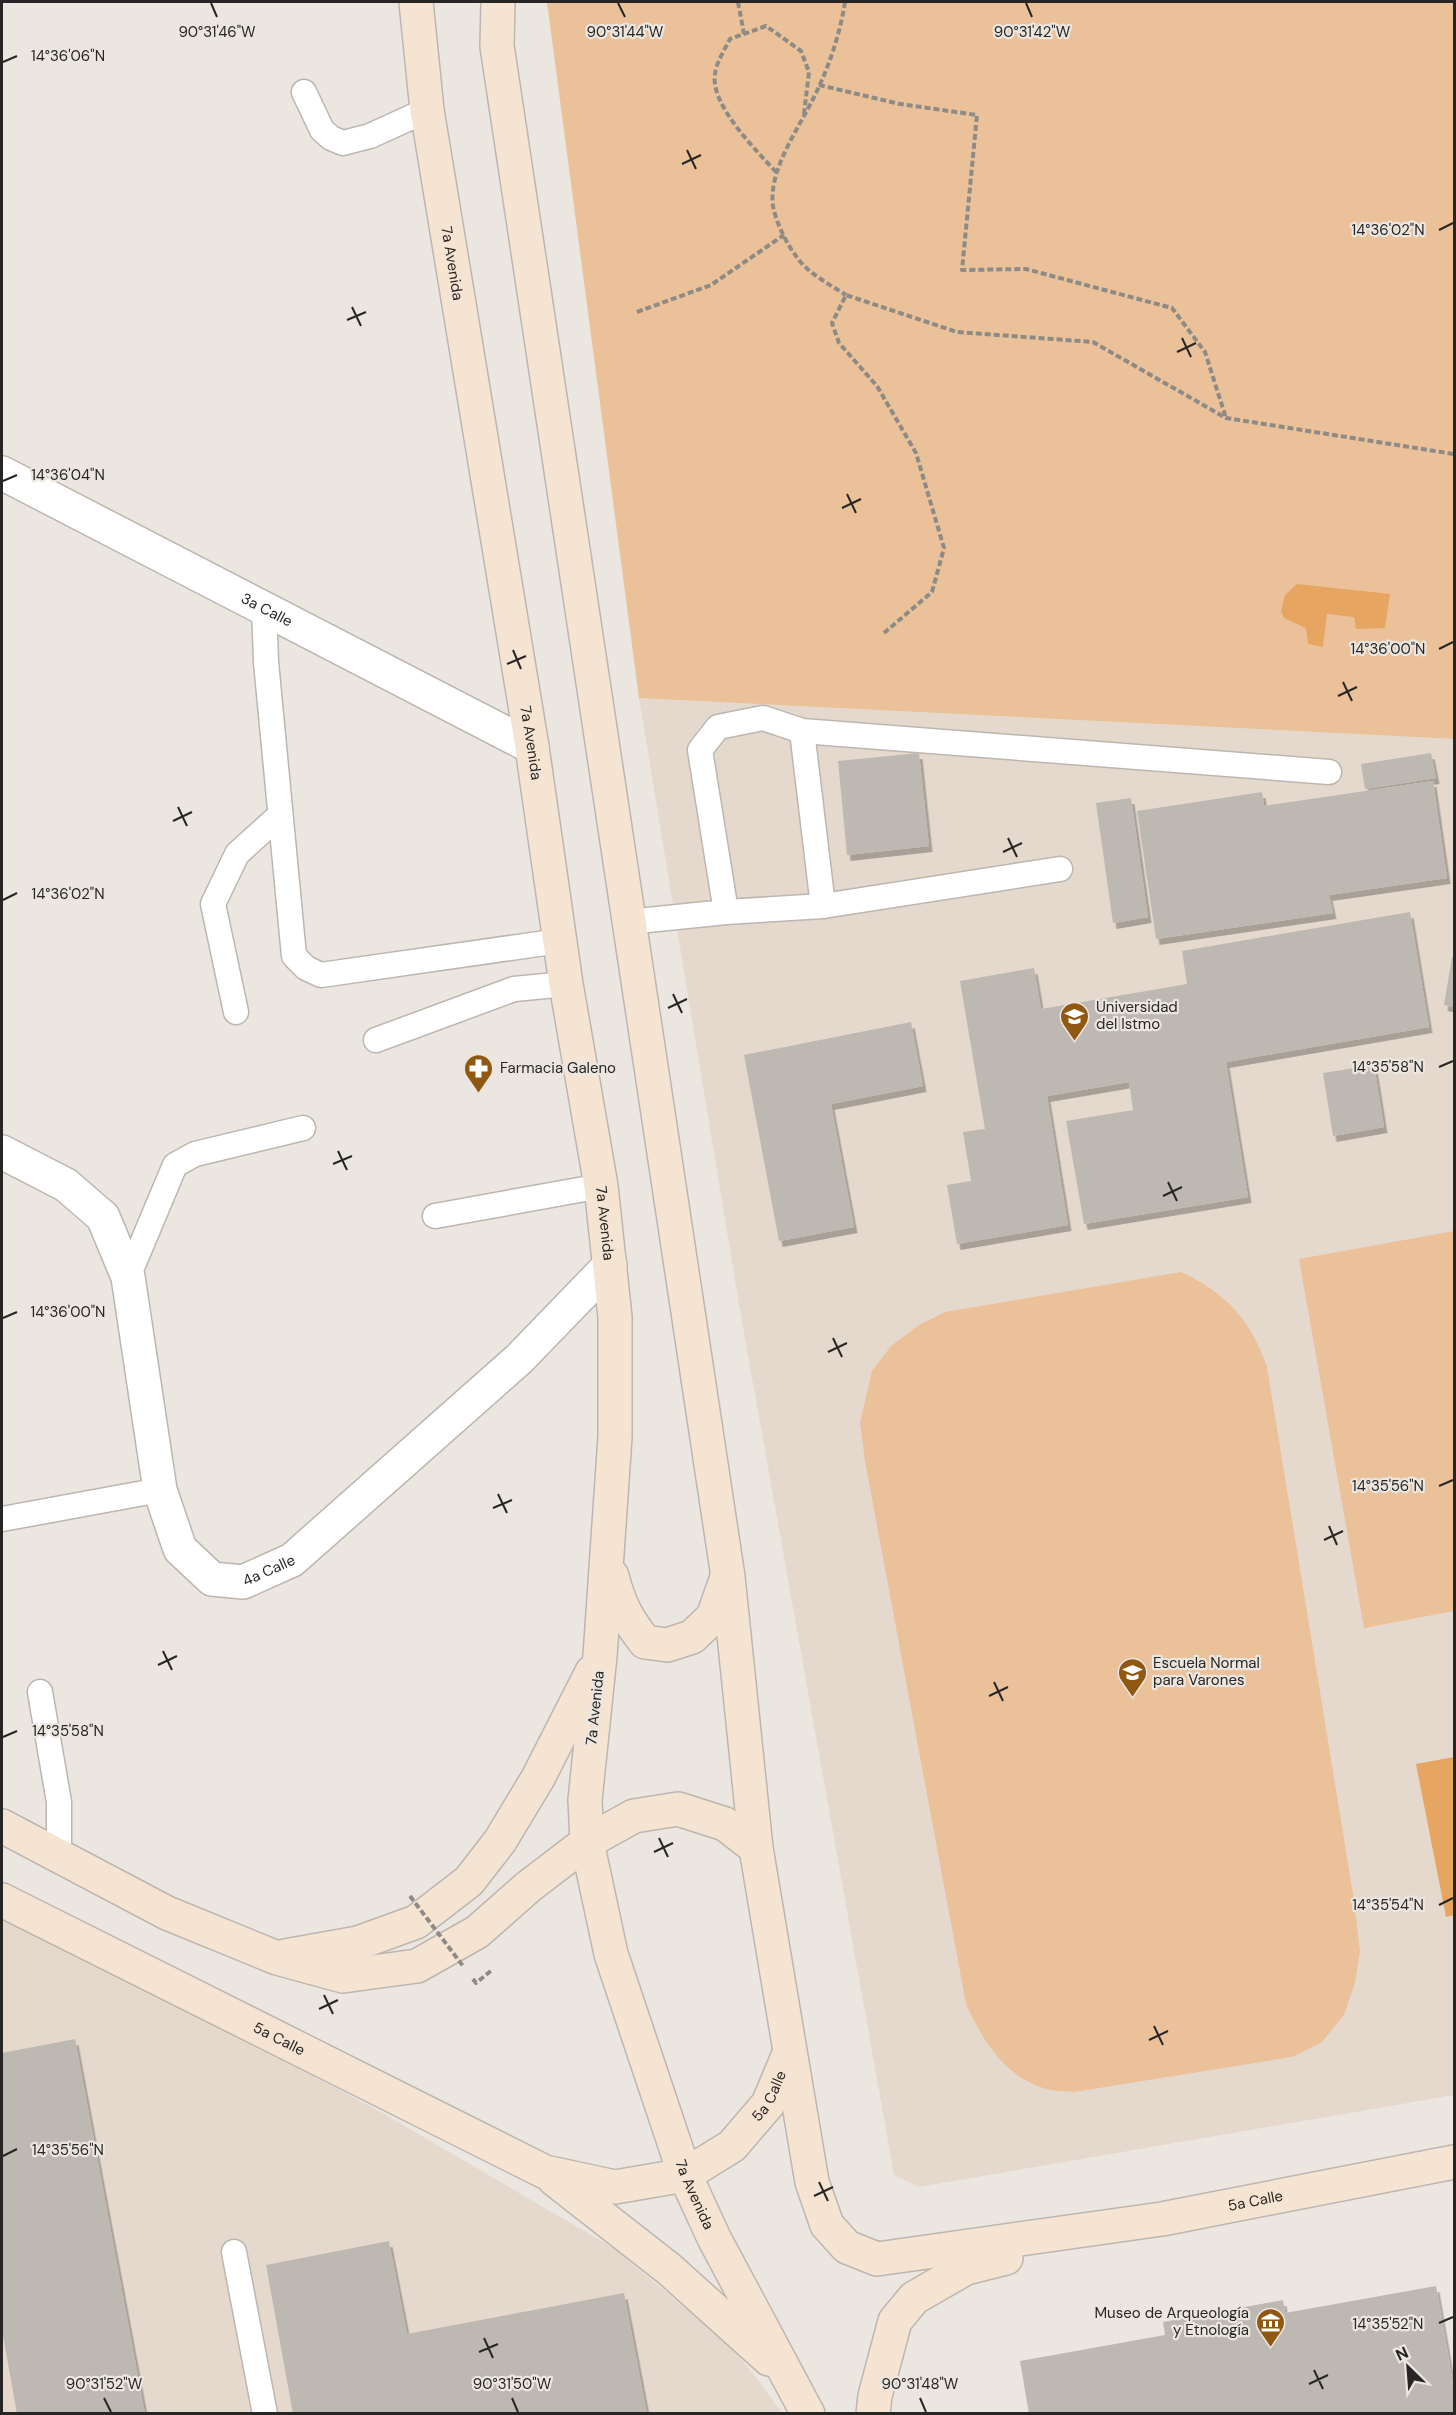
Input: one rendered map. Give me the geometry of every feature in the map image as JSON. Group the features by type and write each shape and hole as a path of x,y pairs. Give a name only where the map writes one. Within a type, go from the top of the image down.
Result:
{"main road":[{"name":"7a Avenida","path":"416,2 427,110 531,747 559,941 601,1186 615,1317 615,1437 600,1656 585,1800 587,1842 611,1954 685,2175 714,2238 808,2414"},
{"path":"498,2 497,46 728,1577 756,1848 789,2054"},
{"path":"607,1557 618,1598 627,1620 645,1642 667,1645 692,1637 713,1617 728,1577"},
{"path":"277,1958 358,1943 416,1922 468,1881 500,1841 532,1787 600,1656"},
{"path":"2,1827 166,1913 277,1958 343,1976 417,1966 477,1932 528,1887 587,1842 634,1816 678,1809 724,1824 756,1848"},
{"name":"5a Calle","path":"2,1900 545,2172 615,2187 685,2175 732,2146 768,2104 789,2054"},
{"name":"5a Calle","path":"789,2054 812,2182 827,2225 847,2247 877,2259 1162,2219 1455,2162"},
{"path":"545,2172 669,2270 786,2374"},
{"path":"873,2414 875,2396 895,2321 914,2298 966,2268 1162,2219"}],"street":[{"name":"3a Calle","path":"2,473 531,747"},
{"name":"4a Calle","path":"2,1152 66,1185 103,1217 128,1277 160,1490 180,1549 212,1579 243,1582 292,1560 519,1359 610,1265"}],"lane":[{"path":"304,92 322,130 331,138 343,143 370,136 427,110"},
{"path":"264,607 266,662 294,956 306,968 321,975 559,941"},
{"path":"726,912 700,750 718,727 763,718 802,731 1329,772"},
{"path":"802,731 823,906"},
{"path":"236,1012 213,904 237,854 280,815"},
{"path":"628,922 726,912 823,906 1060,869"},
{"path":"376,1040 514,989 566,984"},
{"path":"128,1277 175,1165 195,1154 303,1128"},
{"path":"435,1216 601,1186"},
{"path":"2,1519 160,1490"},
{"path":"40,1692 59,1802 59,1856"},
{"path":"234,2252 265,2414"}],"path":[{"path":"738,2 744,34"},
{"path":"845,2 840,31 819,85 776,172 773,206 784,235 796,257 812,273 846,295 957,332 1093,342 1226,418 1455,454"},
{"path":"776,172 748,142 719,99 714,74 730,39 766,26 801,51 809,72 803,118"},
{"path":"819,85 900,104 977,115 962,270 1026,269 1172,308 1205,352 1226,418"},
{"path":"637,312 711,285 784,235"},
{"path":"846,295 832,323 839,344 877,386 916,453 944,548 932,592 884,633"},
{"path":"410,1896 464,1966"},
{"path":"476,1983 500,1964"}],"shaded area":[{"path":"547,2 1454,2 1454,739 639,698"},
{"path":"1297,584 1390,594 1385,628 1356,629 1354,617 1327,614 1323,647 1308,644 1306,628 1284,618 1281,611 1285,595"},
{"path":"639,698 1454,739 1454,2095 919,2187 894,2175 738,1299"},
{"path":"1454,1231 1454,1611 1364,1628 1299,1259"},
{"path":"1181,1272 1211,1289 1235,1310 1253,1335 1267,1367 1354,1900 1360,1952 1355,1983 1344,2015 1322,2042 1292,2057 1074,2092 1049,2090 1032,2084 1007,2067 988,2044 966,2004 865,1461 860,1423 872,1371 891,1346 919,1325 945,1312"},
{"path":"1454,1757 1454,1915 1446,1917 1416,1764"},
{"path":"2,1910 379,2111 615,2249 730,2346 782,2413 2,2413"}],"building":[{"path":"919,753 929,846 847,855 838,761"},
{"path":"1431,753 1436,778 1365,789 1361,764"},
{"path":"1433,781 1447,878 1329,895 1333,913 1156,939 1137,811 1262,792 1264,806"},
{"path":"1131,798 1148,917 1113,923 1096,803"},
{"path":"1410,912 1429,1027 1226,1062 1248,1197 1084,1224 1066,1121 1133,1110 1129,1082 1047,1096 1068,1225 957,1244 947,1185 971,1181 963,1132 985,1129 960,981 1034,968 1041,1009 1187,984 1182,951"},
{"path":"1452,957 1454,957 1454,1007 1444,1005"},
{"path":"911,1022 923,1086 831,1104 854,1227 779,1241 744,1055"},
{"path":"1374,1065 1384,1127 1333,1136 1323,1073"},
{"path":"75,2039 145,2414 17,2414 2,2330 2,2053"},
{"path":"389,2241 407,2334 624,2293 647,2414 293,2414 266,2265"},
{"name":"Museo de Arqueología y Etnología","path":"1436,2286 1454,2390 1454,2414 1029,2414 1020,2361 1165,2335 1163,2322 1283,2300 1285,2313"}],"place":[{"name":"Universidad del Istmo","path":"1075,1042"},
{"name":"Farmacia Galeno","path":"479,1094"},
{"name":"Escuela Normal para Varones","path":"1132,1698"},
{"name":"Museo de Arqueología y Etnología","path":"1270,2348"}]}
